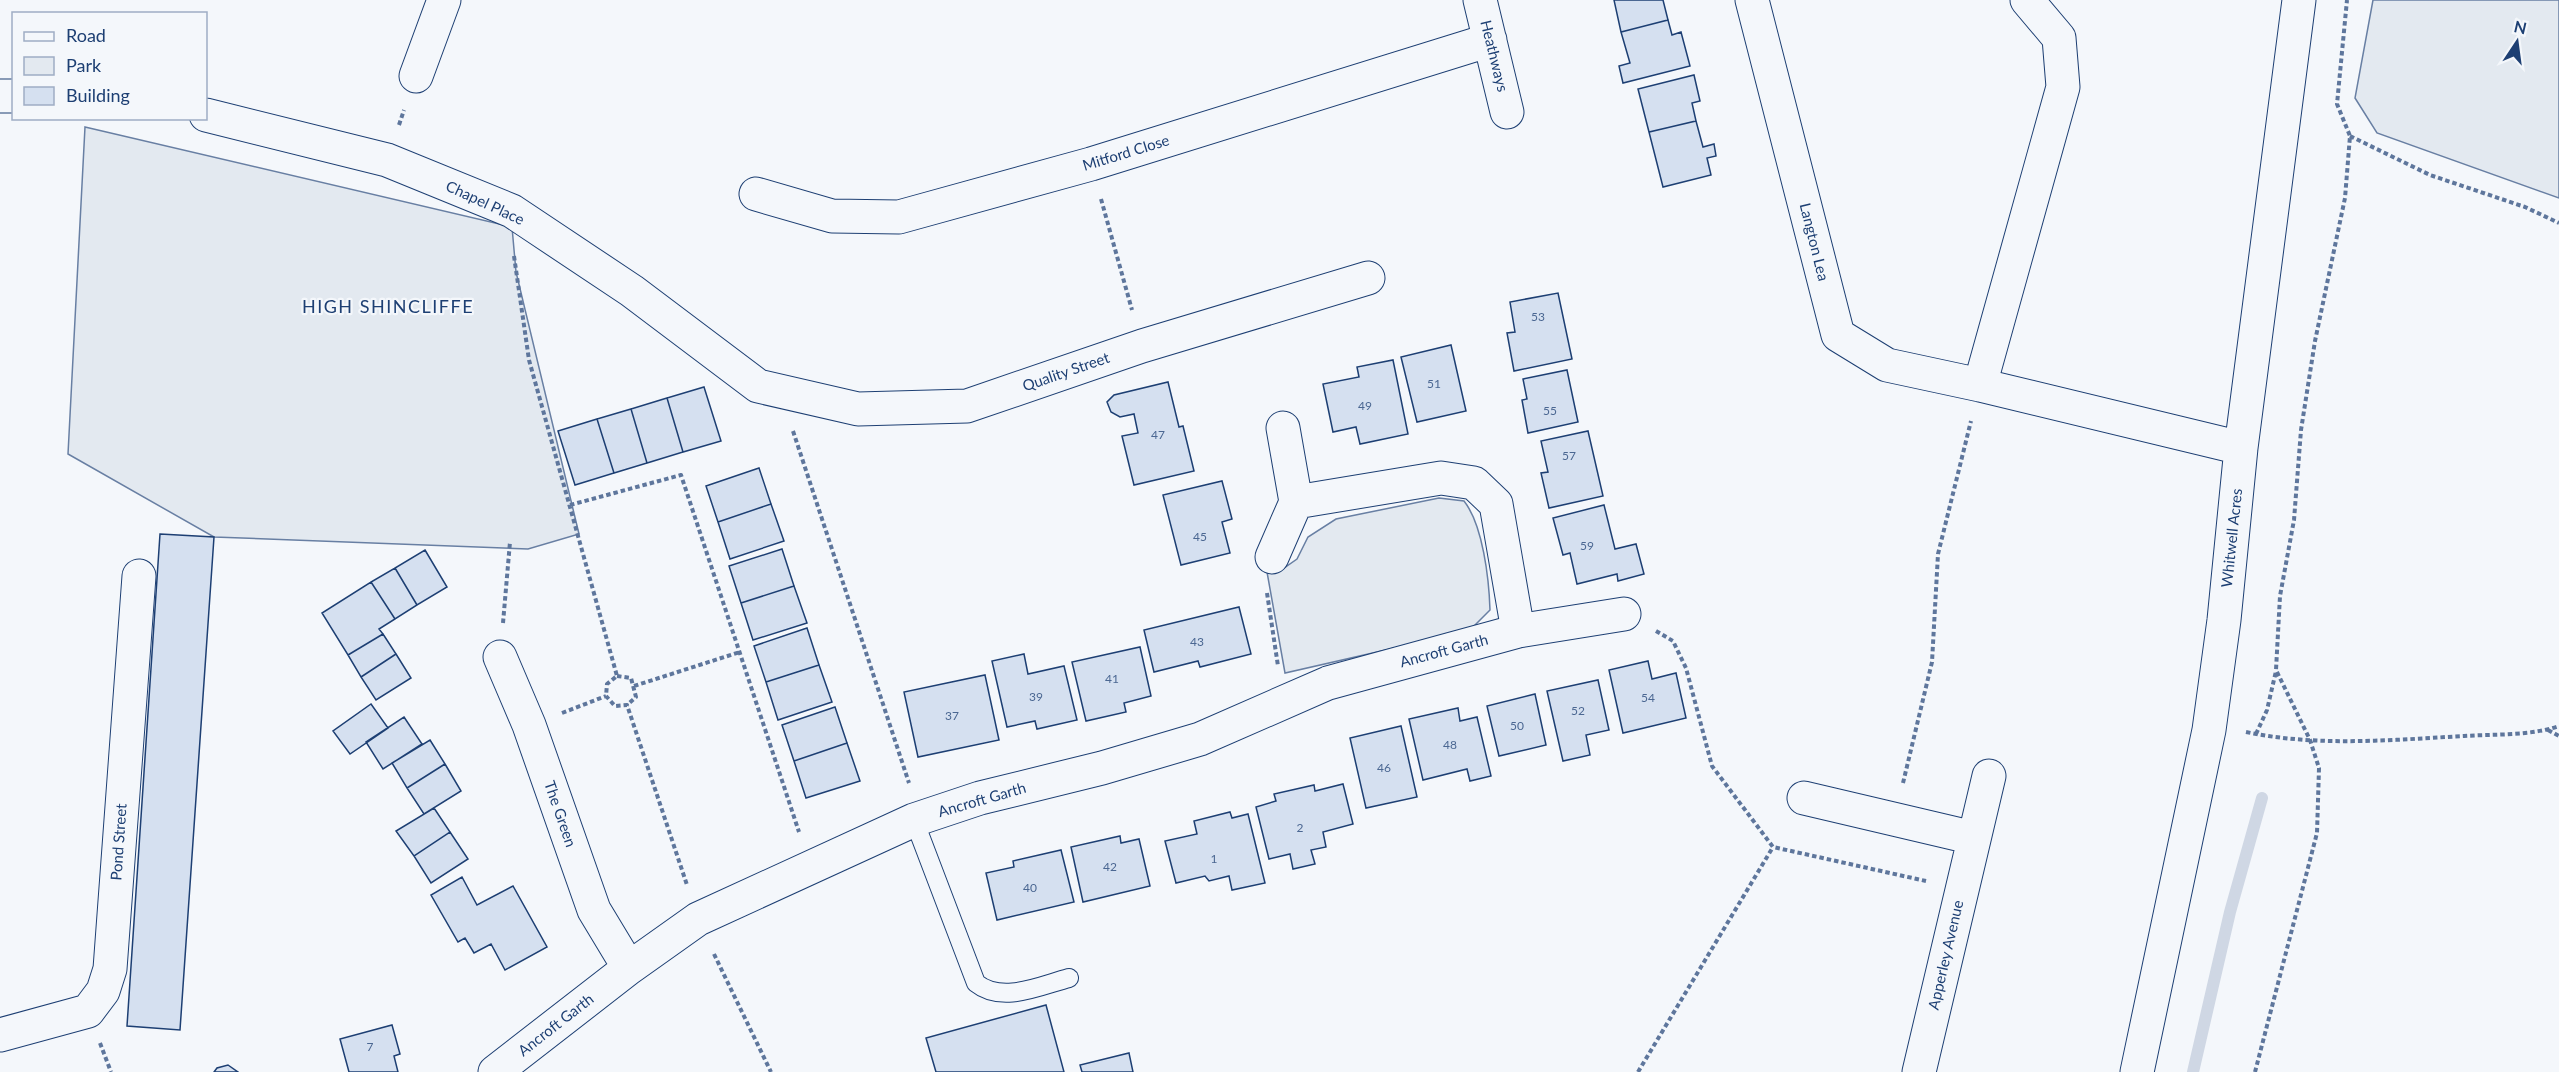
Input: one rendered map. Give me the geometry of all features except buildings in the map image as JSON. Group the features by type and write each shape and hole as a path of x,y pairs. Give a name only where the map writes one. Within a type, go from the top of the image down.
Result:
{"street":[{"path":"416,76 444,0"},
{"name":"Heathways","path":"1480,0 1507,112"},
{"name":"Langton Lea","path":"1752,0 1838,335 1887,365 2241,448"},
{"path":"1980,385 2063,87 2059,38 2027,0"},
{"name":"Whitwell Acres","path":"2137,1072 2209,730 2224,620 2241,448 2299,0"},
{"name":"Mitford Close","path":"756,194 832,216 899,217 1091,164 1490,40"},
{"name":"Chapel Place","path":"207,115 387,160 512,211 632,291 769,388"},
{"name":"Quality Street","path":"769,388 858,409 967,406 1142,346 1368,278"},
{"path":"1272,557 1296,502 1283,428"},
{"path":"1296,502 1441,478 1474,483 1496,504 1518,631"},
{"name":"Pond Street","path":"0,1035 88,1011 103,991 110,969 139,576"},
{"name":"Ancroft Garth","path":"495,1072 629,968 698,919 917,819 980,798 1102,768 1200,739 1328,683 1518,631 1624,614"},
{"name":"The Green","path":"500,657 529,726 594,910 629,968"},
{"name":"Apperley Avenue","path":"1919,1072 1989,776"},
{"path":"1804,798 1974,838"}],"lane":[{"path":"917,819 976,983 994,994 1069,978"}],"path":[{"path":"2256,734 2266,710 2276,670 2280,596 2294,520 2301,430 2315,341 2345,198 2350,136 2337,104 2347,0"},
{"path":"387,160 416,76"},
{"path":"2350,136 2430,175 2525,207 2559,223"},
{"path":"1091,164 1142,346"},
{"path":"512,211 516,272 529,360 617,676"},
{"path":"1894,820 1932,662 1938,554 1980,385"},
{"path":"769,388 917,819"},
{"path":"570,505 681,476 810,868"},
{"path":"500,657 510,542"},
{"path":"1272,557 1262,565 1283,702"},
{"path":"634,686 740,652"},
{"path":"2255,1072 2317,833 2319,768 2310,740 2276,670"},
{"path":"617,676 631,678 634,686 636,697 627,705 615,706 606,696 607,684 617,676"},
{"path":"529,726 606,696"},
{"path":"627,705 698,919 771,1072"},
{"path":"2209,730 2230,729 2310,740 2379,741 2548,730 2559,726"},
{"path":"2548,730 2559,736"},
{"path":"1638,1072 1773,847"}],"green space":[{"path":"2373,0 2559,0 2559,198 2377,133 2355,98"},
{"path":"85,127 512,227 516,272 579,534 528,549 214,537 68,454"},
{"path":"1439,498 1464,501 1471,511 1484,553 1490,610 1469,631 1285,673 1267,572 1284,568 1297,559 1308,537 1336,519"}],"waterway":[{"path":"2193,1072 2230,912 2262,798"}],"district":[{"name":"HIGH SHINCLIFFE","path":"388,307"}]}
